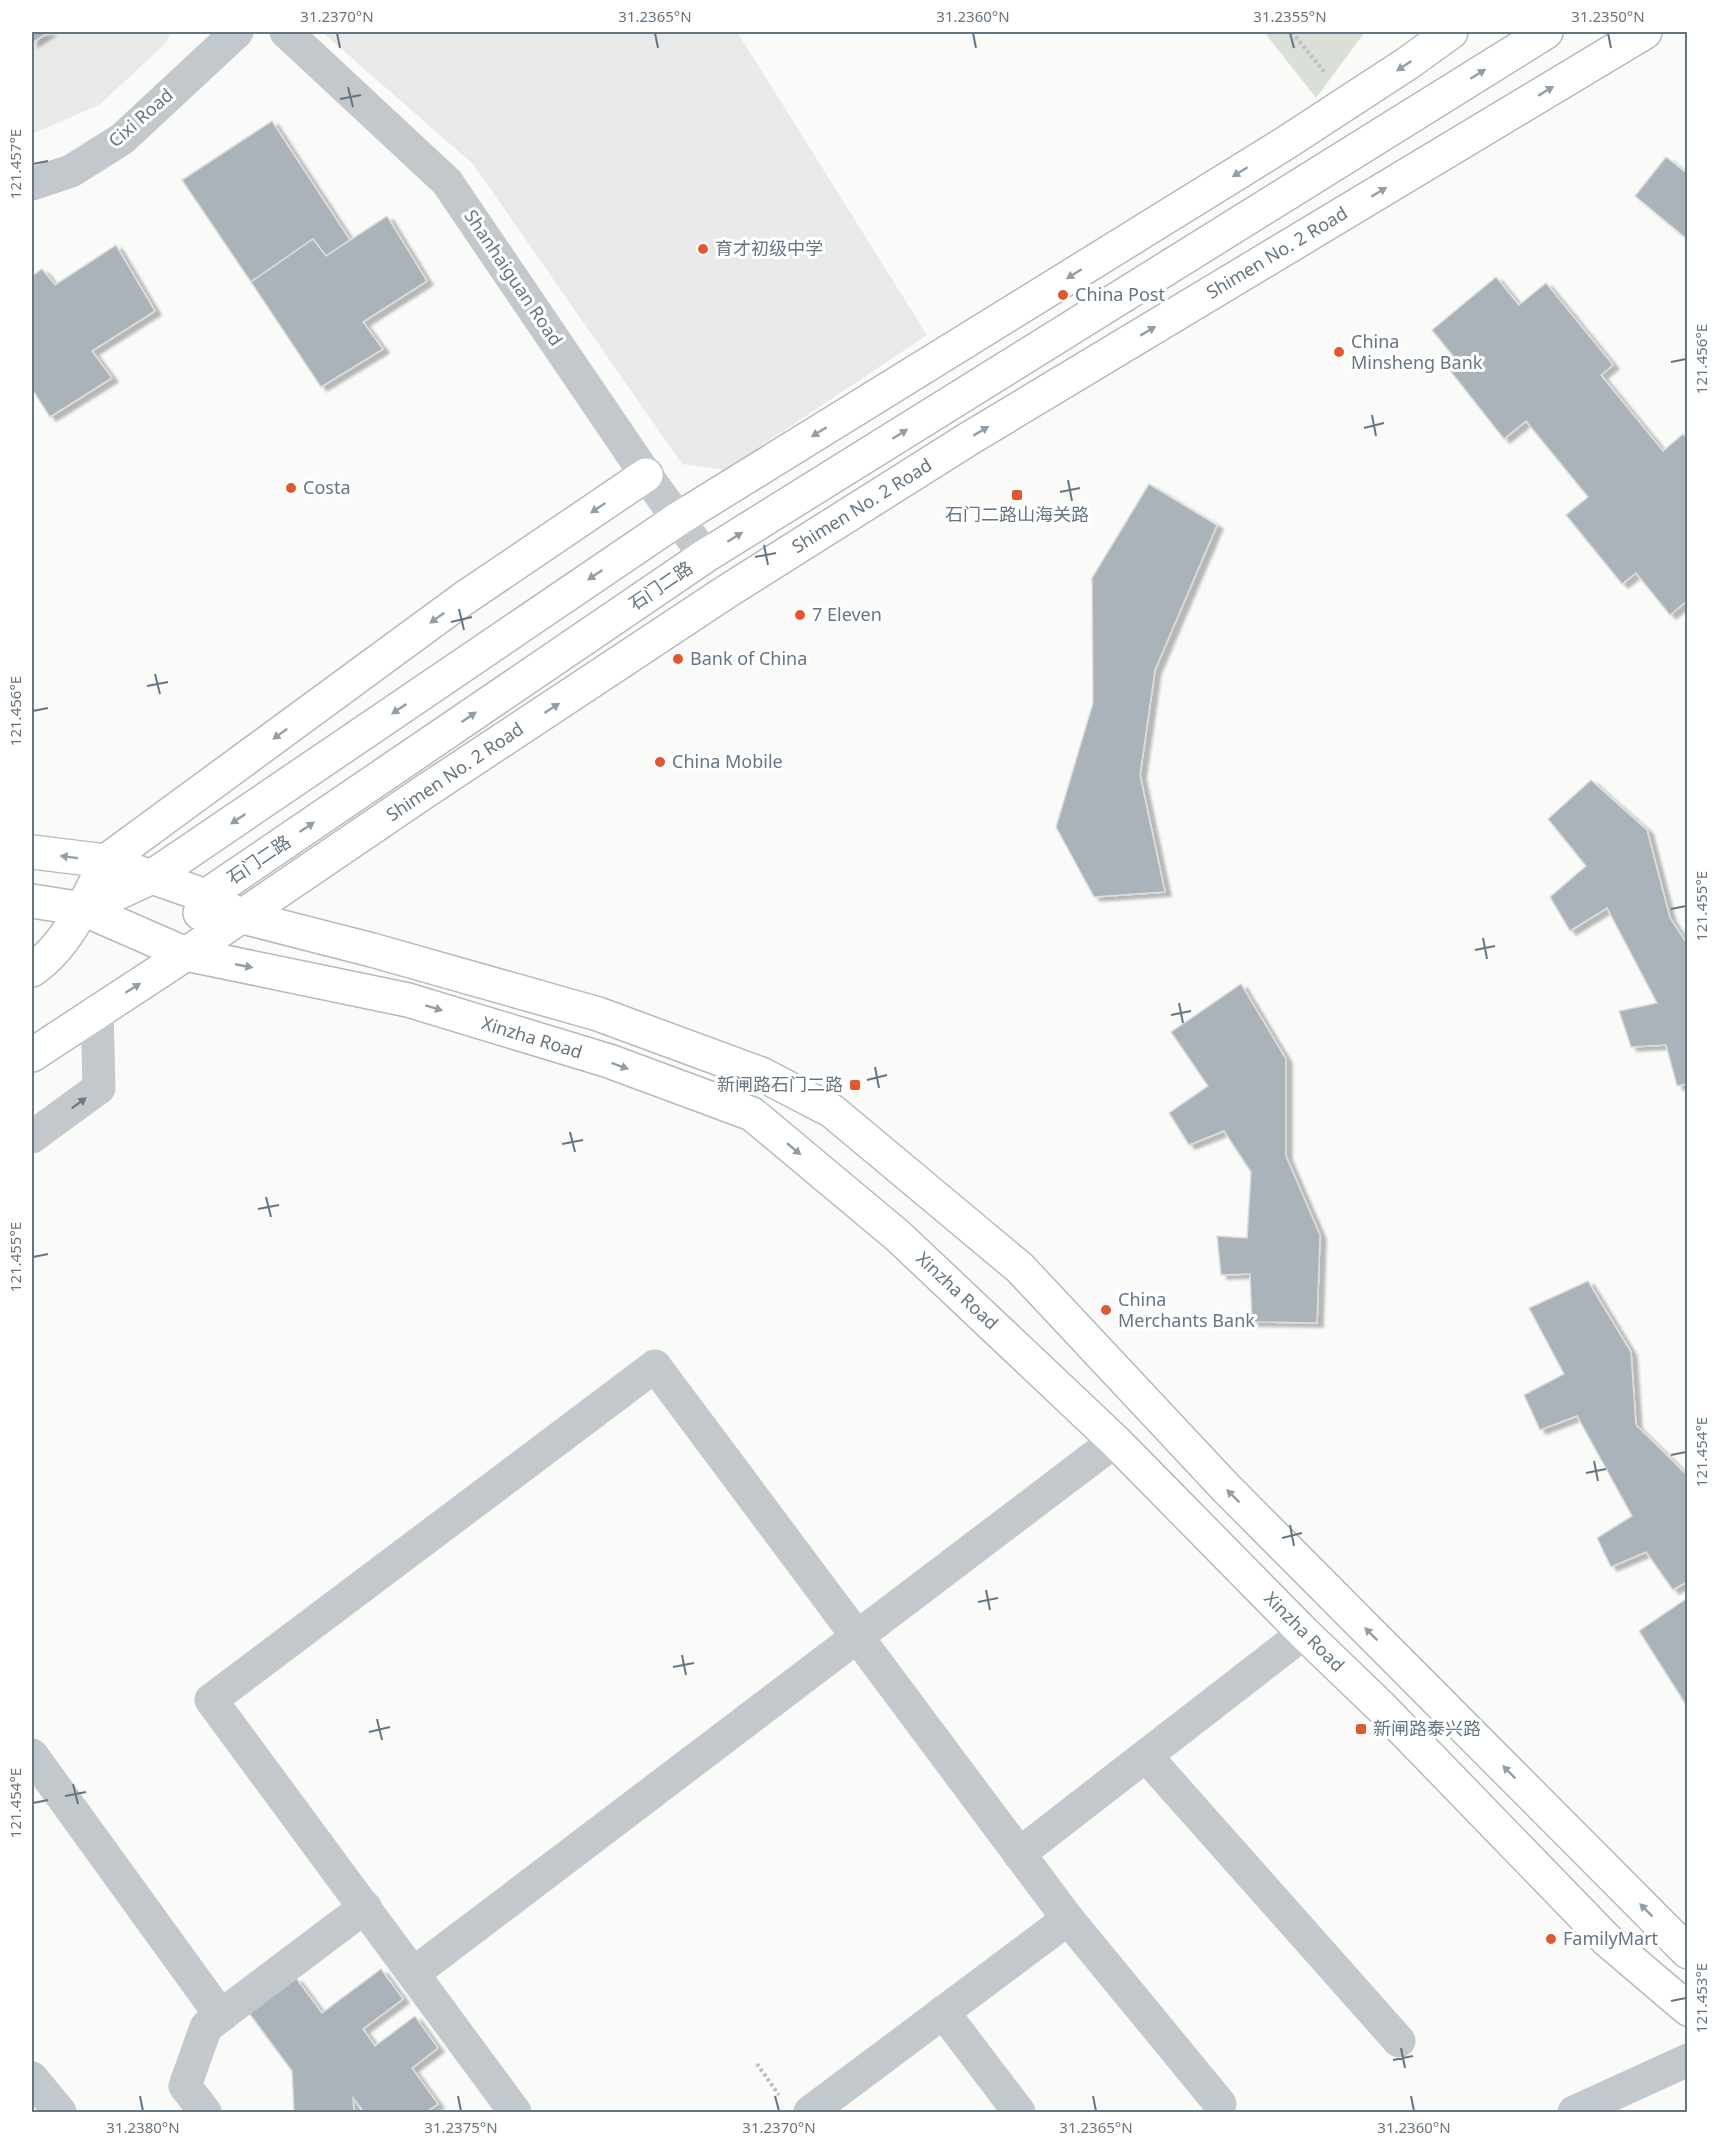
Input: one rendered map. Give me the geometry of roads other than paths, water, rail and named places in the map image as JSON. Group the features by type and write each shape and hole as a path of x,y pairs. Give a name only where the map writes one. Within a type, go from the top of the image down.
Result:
{"main road":[{"path":"83,909 150,878 678,519 1284,144 1451,32"},
{"path":"1203,298 1179,261 1546,32"},
{"name":"Shimen No. 2 Road","path":"32,1054 243,917 424,792 726,592 970,438 1645,32"},
{"name":"石门二路","path":"206,896 705,556 1179,261"},
{"path":"36,965 83,909 106,861 463,599 646,475"},
{"path":"32,852 106,861 206,896 243,917 372,950 598,1014 761,1074 832,1111 1020,1268 1227,1489 1688,1952"},
{"path":"186,954 206,896"},
{"name":"Xinzha Road","path":"32,901 83,909 186,954 408,1000 609,1061 752,1114 898,1236 1115,1441 1304,1633 1381,1707 1607,1941 1688,2009"}],"street":[{"name":"Cixi Road","path":"32,184 71,171 122,138 237,32"},
{"name":"Shanhaiguan Road","path":"285,32 447,182 646,475 705,556"},
{"path":"32,1137 99,1088 97,1011"},
{"path":"515,2112 211,1700 655,1366 1019,1854 1068,1918 1220,2104"},
{"path":"414,1973 1115,1441"},
{"path":"1019,1854 1304,1633"},
{"path":"32,1755 221,2016"},
{"path":"1146,1756 1399,2041"},
{"path":"205,2112 185,2086 206,2027 365,1907"},
{"path":"797,2108 943,2012 1068,1918"},
{"path":"943,2012 1019,2112"},
{"path":"1574,2112 1688,2060"},
{"path":"32,2078 60,2112"}],"place":[{"name":"育才初级中学","path":"703,249"},
{"name":"China Post","path":"1063,295"},
{"name":"China Minsheng Bank","path":"1339,352"},
{"name":"Costa","path":"291,488"},
{"name":"石门二路山海关路","path":"1017,495"},
{"name":"7 Eleven","path":"800,615"},
{"name":"Bank of China","path":"678,659"},
{"name":"China Mobile","path":"660,762"},
{"name":"新闸路石门二路","path":"855,1085"},
{"name":"China Merchants Bank","path":"1106,1310"},
{"name":"新闸路泰兴路","path":"1361,1729"},
{"name":"FamilyMart","path":"1551,1939"}]}
